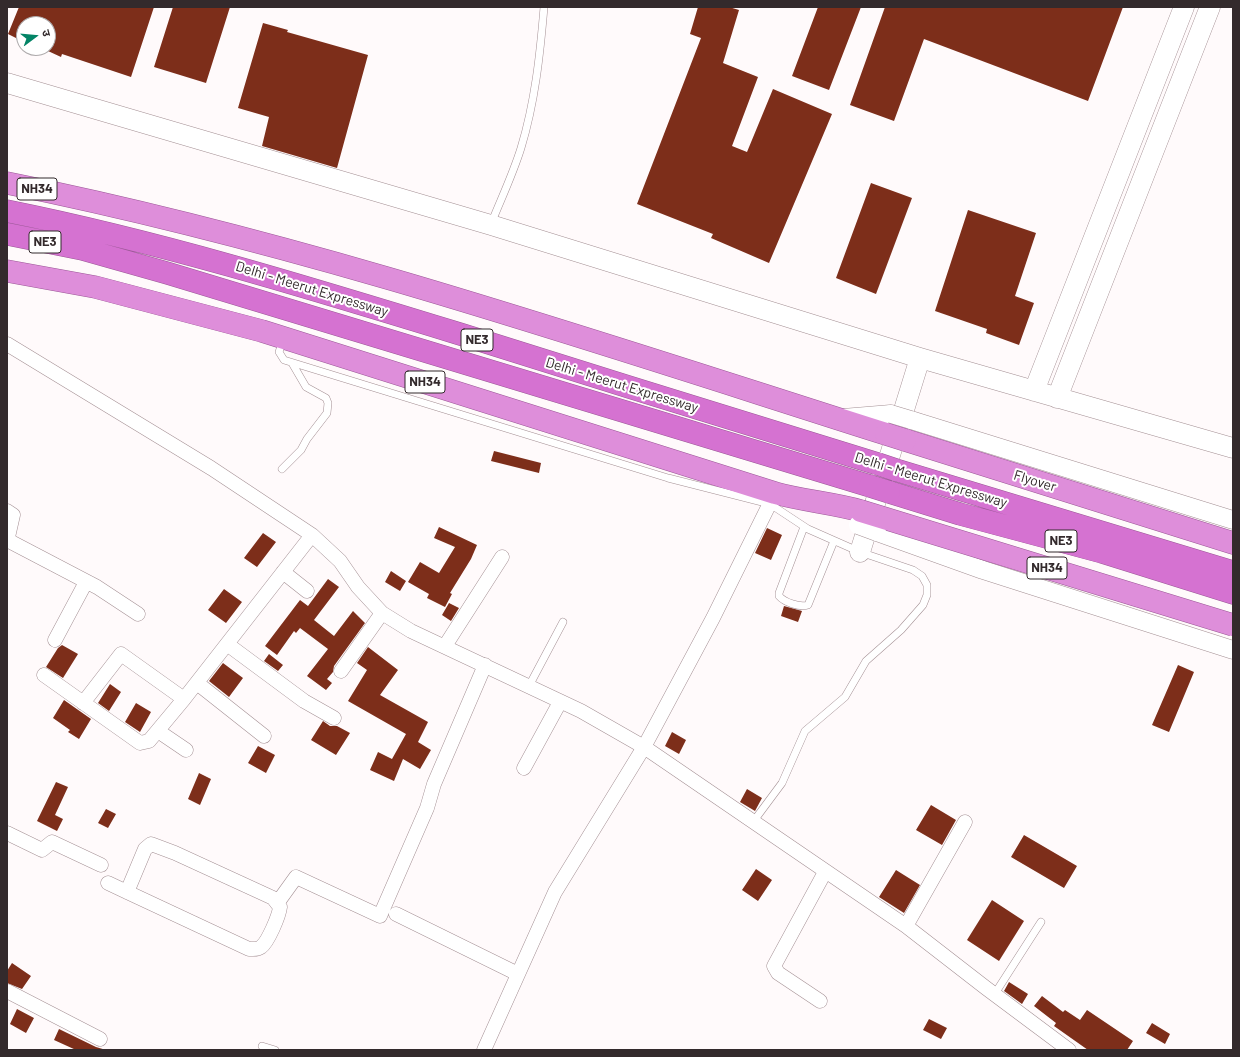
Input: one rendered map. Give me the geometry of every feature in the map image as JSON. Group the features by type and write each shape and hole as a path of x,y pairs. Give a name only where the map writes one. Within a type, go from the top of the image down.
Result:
{"highway":[{"path":"7,176 66,195"},
{"name":"NH34","path":"7,183 66,195"},
{"name":"Flyover","path":"66,195 244,239 434,292 836,418 888,424 1233,543"},
{"name":"Delhi - Meerut Expressway","path":"7,211 74,224 159,245 272,276 887,467 1233,572"},
{"name":"Delhi - Meerut Expressway","path":"7,234 82,249 167,273 960,514 1102,552 1233,593"},
{"name":"NH34","path":"7,271 95,287 283,337 772,499 792,498 839,504 860,518 1233,625"}],"main road":[{"path":"1034,391 1184,7"},
{"path":"1056,398 1210,7"},
{"path":"7,83 491,225 920,358 1233,448"},
{"path":"860,552 920,358"}],"street":[{"path":"7,344 211,468 312,535 340,561 358,587 382,613 411,631 529,686 644,747 906,926 994,995 1069,1050"},
{"path":"888,424 911,420 1233,520"},
{"path":"484,1050 555,892 644,747 713,618 772,499"},
{"path":"7,511 13,515 8,537 11,542 86,582 138,614"},
{"path":"860,518 877,532 990,572 1233,650"},
{"path":"44,675 140,743 149,741 197,683 312,535"},
{"path":"445,646 502,557"},
{"path":"283,572 307,591"},
{"path":"55,640 86,582"},
{"path":"341,671 382,613"},
{"path":"227,644 304,701 334,718"},
{"path":"83,703 121,654 184,699"},
{"path":"108,883 249,949 256,950 262,947 267,939 279,912 278,902 296,877 380,916 427,808 435,781 485,665"},
{"path":"197,683 264,736"},
{"path":"524,768 560,702"},
{"path":"158,731 186,750"},
{"path":"906,926 965,822"},
{"path":"7,833 42,850 52,842 101,865"},
{"path":"127,892 145,849 151,844 175,853 278,902"},
{"path":"820,1002 778,973 774,966 825,872"},
{"path":"396,914 518,974"},
{"path":"7,991 100,1039"}],"lane":[{"path":"491,225 521,148 531,108 539,69 544,7"},
{"path":"283,337 279,352 284,360 668,478 772,499 804,527 860,552 913,570 922,576 926,585 927,595 923,605 901,630 866,661 845,696 804,731 782,783 753,822"},
{"path":"282,469 301,450 311,433 327,413 328,403 326,398 306,387 292,362"},
{"path":"804,527 778,596 782,600 800,606 808,605 834,540"},
{"path":"529,686 563,622"},
{"path":"994,995 1041,922"},
{"path":"262,1046 275,1050"}],"building":[{"path":"19,7 154,7 131,77 62,54 61,57 56,55 56,16 16,16 16,38 8,34"},
{"path":"173,7 230,7 206,83 154,67"},
{"path":"698,7 729,7 739,10 723,63 758,77 732,146 747,152 773,89 832,114 769,263 711,238 713,234 637,204 701,38 690,34"},
{"path":"818,7 861,7 829,90 792,76"},
{"path":"885,7 1123,7 1088,101 924,39 894,121 850,105"},
{"path":"263,23 288,30 287,32 368,55 337,168 262,146 269,117 238,108"},
{"path":"871,183 912,198 876,294 836,278"},
{"path":"968,210 1036,233 1015,296 1034,303 1019,345 986,333 987,329 935,311"},
{"path":"494,451 541,463 539,473 491,461"},
{"path":"439,527 477,545 471,559 450,593 452,594 445,607 427,598 429,594 408,582 420,562 439,573 455,547 434,538"},
{"path":"767,528 782,535 771,560 755,553"},
{"path":"263,533 276,542 257,567 244,558"},
{"path":"391,571 406,581 400,591 385,582"},
{"path":"328,579 339,587 314,620 334,636 353,611 365,623 334,666 333,672 327,679 332,683 326,690 307,676 328,649 300,628 296,633 294,631 277,655 265,646 300,600 308,606"},
{"path":"224,589 242,602 226,623 208,610"},
{"path":"449,603 459,608 451,621 442,615"},
{"path":"784,606 802,611 798,622 781,616"},
{"path":"62,645 78,654 63,678 46,667 58,648"},
{"path":"368,647 398,670 380,695 428,722 418,742 431,750 420,769 403,759 394,781 370,770 378,752 392,759 406,734 348,701 367,670 357,663"},
{"path":"269,654 283,665 278,671 264,661"},
{"path":"223,663 243,678 229,697 209,681"},
{"path":"1178,665 1194,672 1169,732 1152,725"},
{"path":"110,684 121,692 109,711 98,703"},
{"path":"64,700 91,719 79,739 68,732 70,730 53,718"},
{"path":"136,703 151,712 140,732 125,722"},
{"path":"323,721 330,726 337,726 350,733 336,755 311,740"},
{"path":"672,732 686,740 679,754 665,746"},
{"path":"258,746 275,755 266,773 248,763"},
{"path":"199,773 211,779 200,805 188,799"},
{"path":"56,782 68,787 55,815 63,819 57,831 37,821"},
{"path":"747,789 762,798 755,811 740,802"},
{"path":"931,805 956,820 942,845 916,830"},
{"path":"106,809 116,814 108,828 98,823"},
{"path":"1024,835 1077,866 1064,888 1011,857"},
{"path":"756,869 772,880 758,901 742,890"},
{"path":"896,870 920,885 904,913 879,897"},
{"path":"992,900 1024,921 999,961 967,940"},
{"path":"12,963 31,976 22,989 7,983 7,971"},
{"path":"1009,982 1028,994 1022,1004 1004,991"},
{"path":"1042,996 1063,1012 1065,1010 1080,1020 1087,1010 1133,1041 1127,1050 1088,1050 1054,1026 1056,1023 1034,1006"},
{"path":"17,1009 34,1018 26,1033 10,1024"},
{"path":"929,1019 947,1028 941,1039 923,1030"},
{"path":"1152,1023 1170,1034 1165,1044 1146,1033"},
{"path":"59,1029 96,1047 106,1050 76,1050 54,1040"}]}
